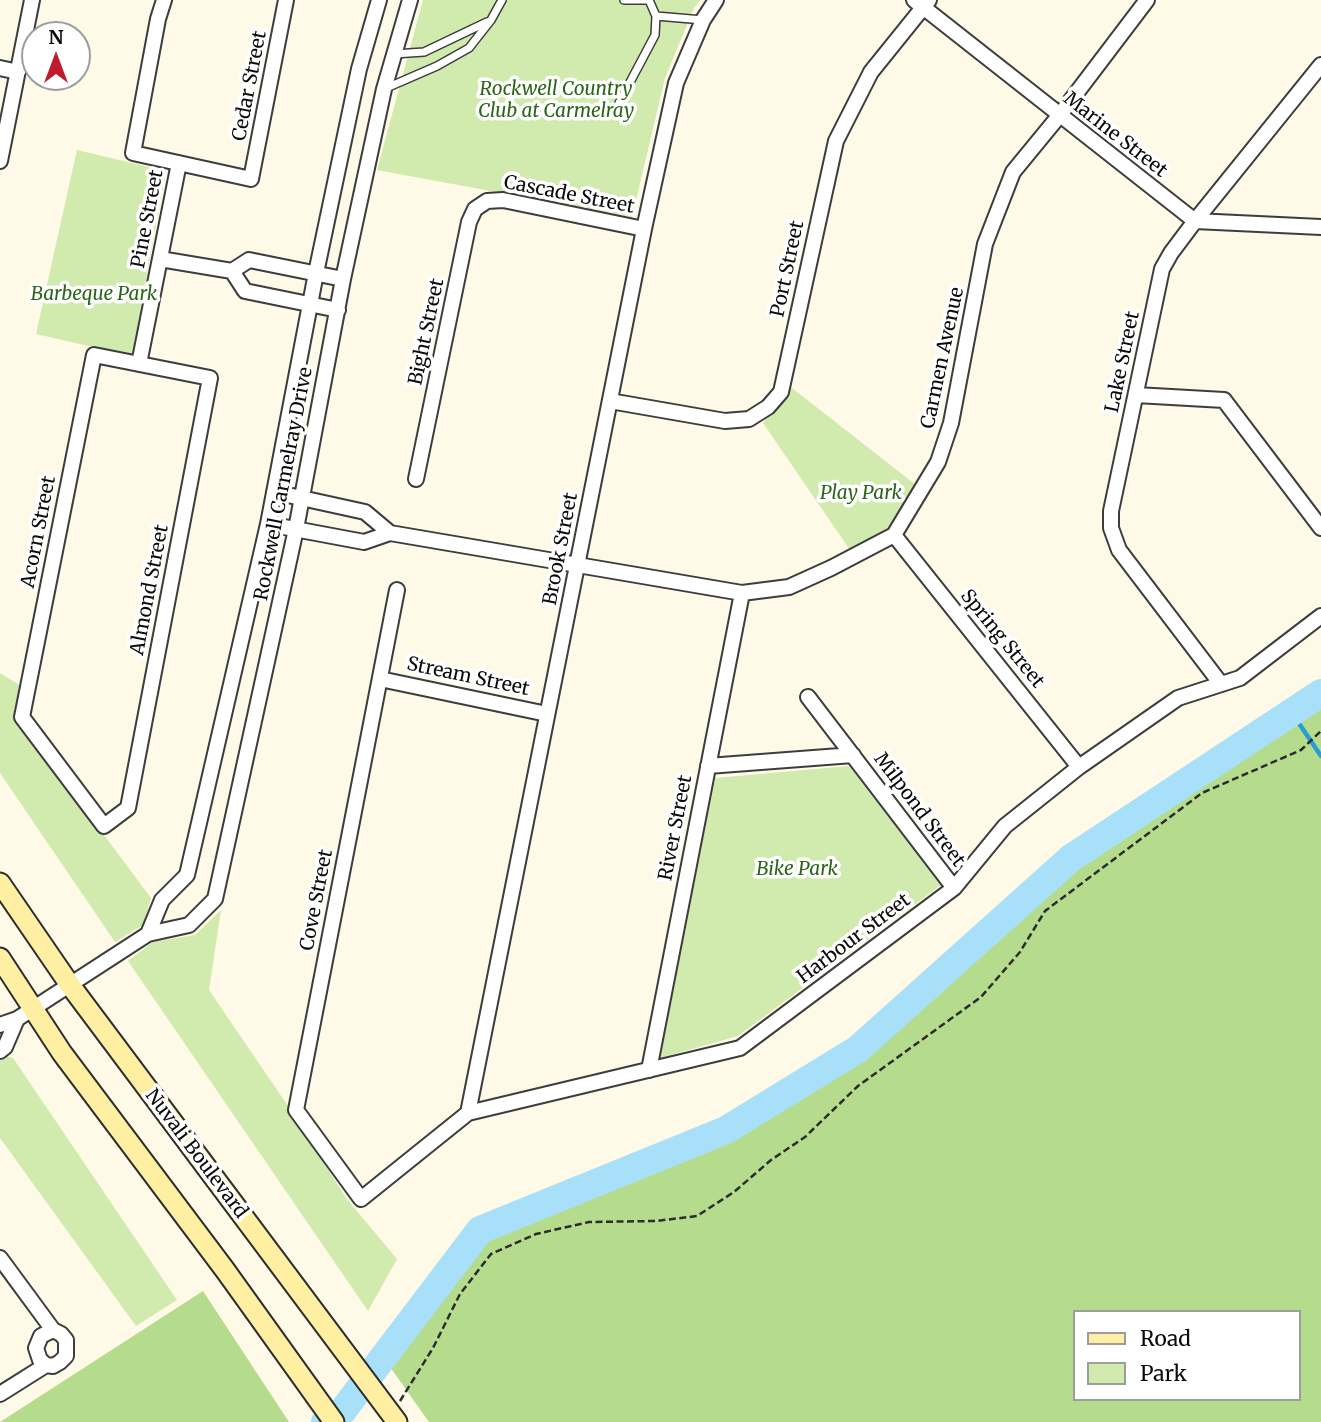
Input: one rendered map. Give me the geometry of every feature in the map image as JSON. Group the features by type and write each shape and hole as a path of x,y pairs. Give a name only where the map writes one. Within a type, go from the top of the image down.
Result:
{"street":[{"path":"0,161 32,0"},
{"path":"164,0 133,153 179,163"},
{"name":"Cedar Street","path":"179,163 251,179 286,0"},
{"name":"Rockwell Carmelray Drive","path":"148,934 162,900 187,875 268,524 316,273 359,69 379,0"},
{"name":"Rockwell Carmelray Drive","path":"0,1025 25,1013 148,934 189,926 215,899 296,529 343,279 384,89 410,0"},
{"name":"Brook Street","path":"468,1113 644,229 676,83 703,20 716,0"},
{"name":"Carmen Avenue","path":"894,536 938,462 951,423 985,244 1013,172 1147,0"},
{"name":"Marine Street","path":"922,2 1059,116 1195,221"},
{"name":"Port Street","path":"610,401 724,421 749,419 768,407 781,392 836,141 871,72 922,2"},
{"name":"Lake Street","path":"1221,684 1119,550 1111,528 1111,511 1162,269 1195,221 1321,65"},
{"path":"0,68 18,72"},
{"name":"Pine Street","path":"139,364 179,163"},
{"name":"Cascade Street","path":"487,201 503,200 644,229"},
{"name":"Bight Street","path":"416,479 469,222 475,209 487,201"},
{"path":"1195,221 1319,229"},
{"path":"160,259 232,271 249,260 343,279"},
{"path":"232,271 245,291 338,310"},
{"name":"Acorn Street","path":"128,808 104,826 22,717 94,355 139,364"},
{"name":"Almond Street","path":"128,808 210,379 139,364"},
{"path":"1136,395 1224,400 1321,528"},
{"path":"274,492 365,512 390,533"},
{"path":"268,524 364,542 390,533 741,593 789,587 894,536"},
{"name":"Spring Street","path":"894,536 1079,767"},
{"name":"Cove Street","path":"360,1199 296,1110 397,590"},
{"name":"River Street","path":"649,1070 741,593"},
{"name":"Harbour Street","path":"360,1199 468,1113 740,1048 954,888 1005,826 1079,767 1178,698 1240,678 1321,616"},
{"name":"Stream Street","path":"380,678 547,714"},
{"name":"Milpond Street","path":"808,697 954,888"},
{"name":"Milpond Street","path":"708,766 853,755"},
{"name":"Nuvali Boulevard","path":"0,883 70,985 391,1413"},
{"path":"0,958 25,1013 62,1053 225,1270 334,1422"},
{"path":"0,1051 25,1013"},
{"path":"0,1258 53,1330 65,1340 65,1356 53,1366 40,1360 36,1348 41,1336 53,1330"},
{"path":"0,1394 46,1365"}],"lane":[{"path":"384,89 438,66 469,48 491,20 502,0"},
{"path":"619,103 655,34 656,16 649,0 624,0"},
{"path":"656,16 703,20"},
{"path":"393,54 424,52 491,20"}],"path":[{"path":"391,1413 433,1348 460,1294 491,1254 536,1234 589,1222 656,1221 696,1216 734,1192 771,1160 805,1137 858,1086 981,997 1020,952 1045,911 1202,793 1301,750 1321,732"}],"green space":[{"name":"Rockwell Country Club at Carmelray","path":"423,0 700,0 694,8 665,78 632,217 377,170"},
{"name":"Barbeque Park","path":"77,150 166,171 132,356 36,334"},
{"name":"Play Park","path":"792,388 916,485 891,528 850,550 763,423"},
{"path":"0,673 21,686 16,717 151,898 143,925 115,942 0,773"},
{"path":"1321,693 1321,1422 429,1422 383,1357 480,1230 726,1130 858,1049 1071,858"},
{"name":"Bike Park","path":"849,766 941,885 738,1036 660,1058 715,778"},
{"path":"221,910 209,990 288,1106 346,1198 397,1259 368,1311 128,961 153,942 195,935"},
{"path":"6,1056 13,1058 177,1300 136,1326 0,1138 0,1061"},
{"path":"203,1291 289,1422 0,1422"}],"waterway":[{"path":"325,1422 341,1413 480,1230 726,1130 858,1049 1071,858 1321,693"},
{"path":"1292,713 1321,756"}]}
